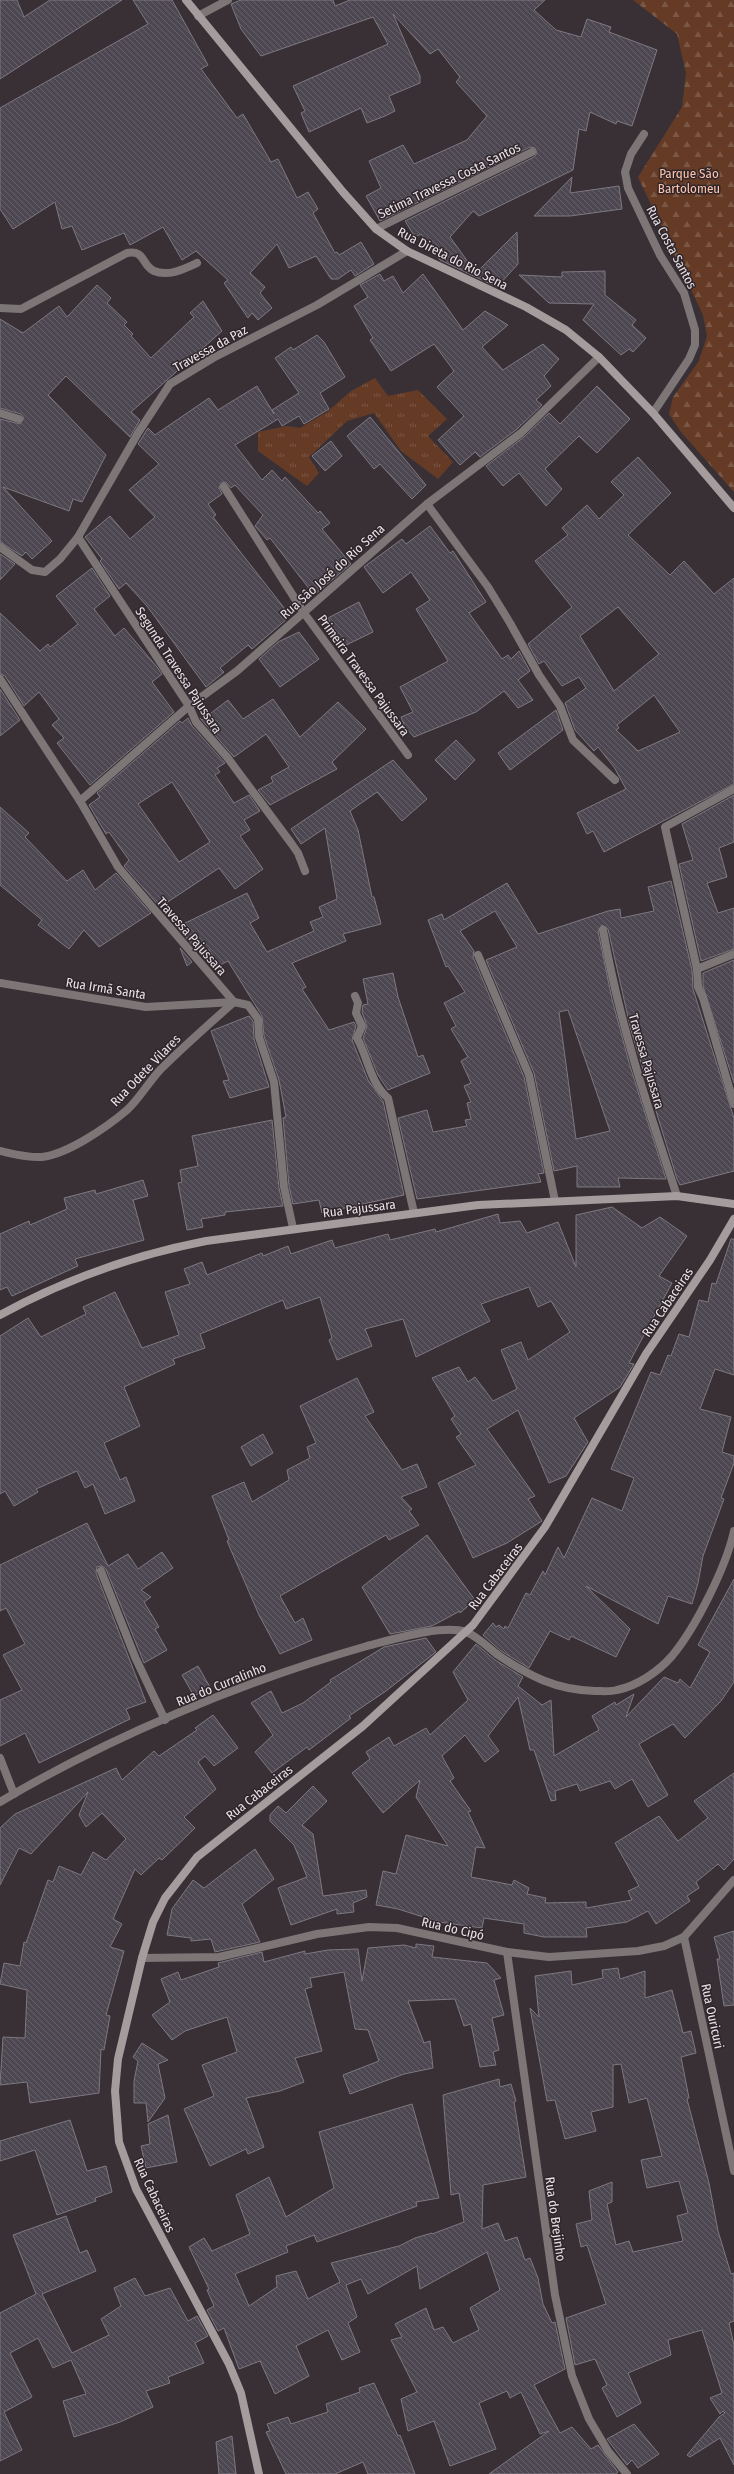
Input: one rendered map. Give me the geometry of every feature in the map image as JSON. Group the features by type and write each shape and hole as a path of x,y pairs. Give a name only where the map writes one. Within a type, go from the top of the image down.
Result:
{"main road":[{"name":"Rua Direta do Rio Sena","path":"186,0 343,192 376,229 407,251 546,317 599,358 653,413 734,508"},
{"name":"Rua Pajussara","path":"0,1315 25,1302 94,1272 163,1249 293,1228 478,1205 677,1196 734,1204"},
{"name":"Rua Cabaceiras","path":"259,2474 241,2393 232,2371 136,2189 119,2142 115,2091 118,2059 142,1958 153,1922 165,1898 197,1857 363,1726 466,1632 545,1528 646,1354 730,1232 734,1218"}],"street":[{"path":"198,16 228,0"},
{"name":"Rua Costa Santos","path":"644,134 631,154 625,172 628,188 660,255 684,293 695,330 695,345 689,358 653,413"},
{"name":"Setima Travessa Costa Santos","path":"376,229 532,152"},
{"name":"Travessa da Paz","path":"0,546 32,570 45,572 60,558 78,536 138,432 170,384 202,364 317,305 407,251"},
{"path":"0,308 22,309 127,253 135,252 139,254 153,270 162,273 178,271 197,263"},
{"name":"Rua Sâo José do Rio Sena","path":"80,801 188,706 237,671 427,504 521,433 599,358"},
{"path":"0,413 19,419"},
{"name":"Primeira Travessa Pajussara","path":"224,487 304,613 408,755"},
{"path":"427,504 495,599 538,675 560,706 572,740 615,780"},
{"name":"Segunda Travessa Pajussara","path":"78,536 188,706 196,722 227,757 291,842 298,853 305,871"},
{"name":"Travessa Pajussara","path":"0,679 80,801 122,872 234,1002 248,1005 258,1020 259,1037 274,1082 284,1187 293,1228"},
{"path":"734,789 665,827 697,969 698,987 703,998 734,1104"},
{"name":"Travessa Pajussara","path":"602,930 612,983 634,1066 677,1196"},
{"path":"697,969 734,954"},
{"path":"478,955 522,1054 529,1074 555,1201"},
{"name":"Rua Irmã Santa","path":"0,983 146,1007 234,1002"},
{"path":"355,996 358,1003 356,1013 362,1026 357,1038 365,1052 369,1067 380,1091 388,1098 414,1213"},
{"name":"Rua Odete Vilares","path":"0,1151 20,1156 42,1157 64,1151 86,1138 127,1109 184,1046 234,1002"},
{"path":"466,1632 519,1670 555,1686 586,1691 616,1691 645,1679 671,1656 696,1619 713,1586 734,1531"},
{"path":"102,1571 135,1657 165,1720"},
{"name":"Rua do Curralinho","path":"0,1802 80,1759 165,1720 249,1685 326,1658 402,1636 447,1631 466,1632"},
{"path":"0,1758 14,1794"},
{"name":"Rua do Cipó","path":"142,1958 219,1957 317,1934 369,1927 397,1928 507,1952 549,1957 584,1956 664,1946 684,1937 734,1880"},
{"name":"Rua Ouricuri","path":"684,1937 734,2170"},
{"name":"Rua do Brejinho","path":"507,1952 555,2295 572,2376 589,2419 608,2451 627,2474"}],"green space":[{"name":"Parque São Bartolomeu","path":"633,0 734,0 734,492 681,432 669,414 673,397 699,361 707,336 703,315 638,177 682,107 686,73 677,34"},
{"path":"375,378 388,396 418,390 447,419 428,436 453,462 438,479 401,451 374,413 347,421 309,457 319,473 307,486 258,451 258,432 287,426 300,428 327,412 351,391"}],"building":[{"path":"0,0 17,0 24,17 50,0 122,0 0,79"},
{"path":"133,0 172,0 208,65 201,69 237,118 243,114 271,162 278,159 297,198 308,192 318,209 313,213 335,253 337,252 339,255 361,242 374,264 355,276 351,270 338,279 331,279 316,256 289,268 277,244 250,273 265,287 260,293 272,308 258,320 252,313 248,318 224,283 228,280 196,251 182,260 163,227 130,245 124,233 82,250 72,226 62,229 55,202 13,229 0,209 0,108 148,24"},
{"path":"241,0 333,0 335,6 350,0 545,0 534,10 556,30 581,37 587,19 611,27 609,32 657,50 632,126 617,121 616,124 590,112 586,131 579,129 573,170 479,216 473,211 450,237 476,273 517,232 518,264 497,287 440,260 421,234 415,237 405,221 534,157 537,153 535,148 530,147 380,221 366,196 381,188 369,161 403,145 414,164 467,140 487,116 456,82 460,77 438,49 430,54 393,14 420,76 420,83 389,96 395,111 385,116 367,123 361,108 309,132 301,113 305,111 293,86 388,44 373,17 261,56 241,29 231,4"},
{"path":"572,177 570,193 619,186 622,209 570,216 534,216"},
{"path":"605,271 605,295 636,320 632,325 646,338 633,352 629,349 621,355 583,320 594,304 549,303 519,275 562,277 562,272"},
{"path":"380,274 384,281 393,276 403,293 423,274 463,330 485,311 508,325 482,347 503,370 543,344 559,359 544,376 551,386 536,400 542,405 517,429 480,457 475,452 460,465 438,440 464,416 437,387 454,371 434,344 391,371 370,340 373,338 354,306 368,297 360,285"},
{"path":"97,285 111,298 107,303 127,322 124,325 133,334 131,336 151,358 194,317 190,313 203,301 222,331 131,412 140,420 130,437 66,376 48,395 106,455 82,502 73,499 69,511 3,487 52,541 32,559 26,552 22,556 0,542 0,419 20,424 24,418 21,414 0,408 0,319 23,333 59,306 67,317"},
{"path":"317,335 324,342 345,377 320,393 329,409 304,424 299,416 282,426 278,419 235,445 262,480 272,470 282,481 285,477 318,513 320,511 330,523 322,529 351,564 314,595 270,538 267,540 255,526 263,515 235,485 231,488 226,482 221,483 219,488 222,494 208,504 216,515 213,517 285,609 283,611 288,618 252,649 248,645 220,668 224,672 206,687 147,606 126,583 119,589 100,561 102,559 85,537 110,516 130,539 155,517 129,490 159,464 138,444 148,428 155,435 209,398 218,410 257,386 274,414 272,410 299,393 275,358 291,347 293,350"},
{"path":"597,386 630,419 597,453 579,436 545,469 562,489 546,506 519,473 503,486 486,466 524,437 549,413 560,424"},
{"path":"370,417 426,485 412,499 380,464 374,469 347,436"},
{"path":"331,441 342,456 325,471 312,456"},
{"path":"638,457 671,493 628,535 670,575 684,561 714,594 734,578 734,784 604,852 593,831 587,834 577,813 626,789 614,767 598,747 594,751 575,730 565,703 586,688 579,677 562,686 544,661 539,664 528,644 572,607 535,561 568,535 562,528 587,505 599,519 624,495 611,482","holes":["618,607 659,654 614,691 580,636","654,695 680,732 638,751 616,730 619,728 617,725"]},
{"path":"430,526 450,553 453,551 486,602 469,613 502,659 508,655 511,659 519,651 530,671 518,680 533,700 518,708 504,691 476,712 414,737 405,727 401,717 413,712 400,687 448,661 416,609 430,600 411,572 383,593 364,567 402,539 406,544"},
{"path":"0,554 15,564 0,580"},
{"path":"92,568 110,596 94,609 115,636 124,628 157,667 162,674 152,682 174,712 90,785 57,743 64,738 52,725 59,719 39,692 24,706 5,676 0,674 0,613 40,651 48,644 50,647 78,624 56,596"},
{"path":"359,602 373,632 342,647 328,618"},
{"path":"299,632 319,659 280,687 259,659 278,642"},
{"path":"0,689 20,720 0,736"},
{"path":"273,699 300,737 338,702 366,729 332,762 337,769 270,805 258,790 273,782 271,777 289,767 266,734 234,757 200,718 202,720 228,700 243,719"},
{"path":"556,710 563,730 510,770 498,753"},
{"path":"188,718 192,726 225,763 217,768 220,772 215,775 234,803 249,795 260,811 244,820 250,830 240,836 263,869 235,889 219,868 160,907 124,866 129,860 109,832 106,834 89,805 100,797 97,793 180,721 182,723","holes":["172,782 210,842 179,862 138,804"]},
{"path":"456,740 475,760 455,780 435,760"},
{"path":"393,760 427,799 402,821 377,792 350,811 358,830 372,897 374,897 381,924 343,934 346,941 292,963 306,987 302,989 329,1030 354,1022 356,1026 352,1040 368,1080 383,1101 404,1195 322,1213 319,1200 293,1204 289,1186 283,1118 286,1117 279,1080 264,1036 262,1016 228,961 218,966 209,949 201,955 177,927 247,893 259,918 250,923 267,952 314,931 310,922 323,917 319,907 337,899 325,828 301,844 291,829"},
{"path":"734,795 734,842 719,848 727,877 707,883 718,913 734,908 734,949 701,961 679,864 693,860 682,824"},
{"path":"0,807 29,833 25,837 67,881 83,870 95,890 116,873 151,913 99,947 84,930 69,949 38,925 42,920 0,885"},
{"path":"671,881 692,970 693,989 734,1118 734,1171 680,1185 631,1030 608,929 602,925 598,931 612,999 630,1066 666,1179 618,1178 620,1187 577,1187 577,1166 554,1171 534,1073 486,960 517,947 495,911 460,931 474,951 473,957 524,1077 544,1173 538,1174 541,1182 417,1199 398,1118 427,1110 433,1132 467,1126 465,1120 471,1119 467,1103 471,1102 464,1086 471,1083 461,1061 468,1057 451,1029 456,1026 444,1003 465,992 448,966 446,967 428,920 442,914 444,920 507,883 538,934 608,911 620,909 621,918 654,911 648,887","holes":["568,1010 610,1131 576,1139 559,1012"]},
{"path":"180,948 192,962 187,966"},
{"path":"734,960 734,1083 703,986 703,973"},
{"path":"393,973 398,997 418,1057 423,1055 430,1073 388,1090 378,1075 363,1038 367,1026 362,1012 363,1005 368,1004 363,979"},
{"path":"249,1016 253,1021 254,1039 269,1087 230,1098 223,1081 229,1080 211,1031"},
{"path":"272,1120 279,1188 283,1206 225,1212 225,1215 201,1219 203,1227 187,1230 178,1183 182,1182 180,1170 198,1166 192,1136"},
{"path":"143,1180 148,1196 133,1200 144,1240 75,1259 78,1266 12,1296 7,1287 0,1290 0,1234 29,1221 30,1225 67,1209 64,1198 95,1190 96,1194"},
{"path":"612,1207 642,1228 660,1217 687,1236 659,1276 672,1283 629,1363 634,1364 620,1387 574,1418 588,1442 566,1476 549,1483 518,1410 487,1429 535,1496 528,1499 542,1521 507,1543 473,1558 438,1483 476,1465 456,1437 461,1434 451,1419 455,1416 432,1378 459,1367 468,1382 475,1377 493,1401 517,1389 501,1350 521,1342 528,1360 570,1332 551,1301 538,1307 529,1287 481,1304 490,1321 416,1357 403,1319 365,1329 372,1346 337,1360 329,1340 332,1338 320,1297 286,1309 283,1300 200,1334 205,1348 173,1359 175,1364 124,1387 140,1426 104,1443 120,1480 126,1477 135,1501 105,1514 93,1484 85,1488 77,1471 36,1489 38,1492 14,1506 5,1491 0,1494 0,1336 28,1318 41,1337 86,1314 83,1307 115,1292 142,1348 179,1335 165,1292 190,1284 184,1269 202,1262 207,1275 262,1253 263,1256 288,1246 291,1254 332,1240 335,1248 388,1234 390,1240 435,1229 436,1232 498,1214 500,1223 520,1221 527,1233 558,1222 576,1267 576,1215"},
{"path":"731,1239 734,1239 734,1375 715,1369 700,1409 731,1417 722,1452 734,1456 734,1463 721,1498 724,1499 703,1556 692,1604 668,1596 658,1624 586,1586 630,1629 616,1657 571,1636 569,1640 550,1631 529,1668 501,1651 483,1635 493,1623 496,1627 499,1625 504,1629 505,1626 508,1628 526,1593 530,1595 543,1571 545,1575 558,1547 564,1558 592,1498 622,1511 634,1478 611,1469 651,1372 660,1375 668,1355 671,1356 679,1334 689,1337 699,1300 708,1302 712,1283 716,1284"},
{"path":"357,1378 374,1412 365,1416 402,1470 417,1464 427,1487 401,1497 412,1509 409,1511 419,1525 389,1540 386,1535 280,1596 295,1623 303,1618 312,1640 280,1654 259,1615 227,1541 229,1540 212,1496 244,1482 252,1502 289,1480 287,1470 310,1458 307,1447 316,1443 300,1406"},
{"path":"263,1434 273,1453 251,1466 241,1447"},
{"path":"87,1523 108,1566 128,1554 138,1569 162,1552 173,1568 141,1590 151,1597 144,1602 159,1627 155,1629 167,1650 144,1663 106,1569 102,1566 97,1567 96,1573 146,1702 126,1709 130,1719 39,1763 25,1733 0,1746 0,1700 22,1690 3,1655 25,1644 6,1608 0,1611 0,1565"},
{"path":"427,1535 475,1600 460,1613 460,1611 432,1626 390,1634 362,1587"},
{"path":"734,1579 734,1682 721,1701 685,1738 673,1724 639,1744 668,1795 648,1807 632,1779 615,1789 610,1781 580,1791 577,1784 555,1791 556,1800 551,1801 534,1750 530,1750 518,1697 488,1736 499,1751 485,1762 465,1735 442,1756 454,1778 450,1781 471,1811 468,1812 485,1848 476,1847 471,1877 512,1885 514,1880 529,1888 527,1894 546,1898 545,1903 586,1902 586,1908 632,1900 628,1891 639,1886 615,1843 659,1816 678,1841 708,1818 694,1801 734,1773 734,1859 724,1870 718,1864 696,1882 699,1888 687,1896 690,1901 656,1924 648,1911 627,1922 586,1928 587,1937 544,1937 524,1933 524,1924 484,1918 482,1928 439,1922 398,1909 376,1905 383,1871 396,1874 406,1835 448,1846 416,1797 420,1780 383,1813 352,1773 370,1759 366,1752 389,1737 394,1746 426,1728 430,1735 468,1700 453,1672 476,1644 495,1660 523,1677 518,1686 542,1705 551,1700 554,1756 599,1730 592,1716 615,1702 616,1705 634,1694 626,1717 664,1677 678,1683 680,1679 690,1688 710,1652 698,1645"},
{"path":"426,1638 436,1652 386,1691 349,1716 351,1718 309,1750 307,1747 272,1773 255,1752 273,1735 251,1703 271,1691 282,1713 303,1703 331,1682 330,1680 384,1647"},
{"path":"198,1666 210,1687 194,1696 182,1675"},
{"path":"213,1715 238,1748 214,1766 205,1756 198,1762 216,1789 184,1817 195,1828 162,1860 159,1858 141,1875 135,1869 113,1919 122,1924 110,1947 124,1951 106,2015 110,2016 104,2050 101,2049 99,2093 30,2103 27,2082 0,2085 3,2037 25,2038 27,1992 27,1990 0,1984 4,1963 20,1966 24,1942 26,1943 48,1880 53,1882 59,1866 81,1875 93,1852 106,1860 126,1839 102,1813 86,1827 79,1815 88,1792 31,1854 19,1848 0,1885 0,1828 15,1814 116,1768 122,1780 154,1751 159,1756 197,1730 195,1728"},
{"path":"313,1786 327,1801 302,1825 313,1834 323,1896 366,1890 367,1897 353,1903 354,1912 337,1914 337,1909 291,1925 278,1888 307,1877 294,1845 270,1821 270,1815 278,1806 286,1813"},
{"path":"255,1849 274,1879 242,1904 260,1942 215,1952 211,1939 191,1941 191,1938 167,1935 172,1909 193,1880 204,1888"},
{"path":"734,1931 734,2005 724,2006 717,1959 720,1959 714,1937"},
{"path":"416,1944 434,1946 432,1957 487,1963 501,1978 494,1980 504,2015 492,2018 499,2050 493,2052 496,2065 480,2067 471,2024 464,2026 455,1999 408,2001 424,2043 430,2041 433,2068 404,2074 350,2094 343,2075 379,2061 368,2030 355,2029 344,1972 310,1978 312,1987 305,1989 322,2051 295,2058 304,2082 280,2091 246,2098 264,2147 248,2154 246,2149 210,2166 184,2109 214,2096 202,2065 237,2052 227,2017 185,2031 172,2040 152,2015 170,2002 161,1979 178,1972 181,1980 219,1967 218,1963 262,1952 264,1962 305,1951 305,1954 328,1950 358,1949 362,1981 368,1948 404,1945 416,1948"},
{"path":"618,1968 620,1979 645,1971 645,1998 672,1990 683,2033 691,2031 696,2053 681,2057 689,2098 687,2099 709,2183 718,2231 731,2274 734,2273 734,2321 729,2323 734,2345 734,2465 720,2438 690,2457 687,2455 719,2417 725,2413 723,2411 720,2414 710,2398 722,2393 702,2330 668,2340 671,2355 628,2373 641,2403 617,2417 602,2388 607,2385 595,2359 575,2365 566,2318 606,2304 587,2245 581,2247 576,2224 592,2220 589,2191 612,2182 612,2202 607,2204 616,2245 629,2241 633,2252 683,2241 677,2216 688,2213 679,2181 647,2188 641,2160 662,2156 647,2098 629,2103 621,2064 613,2065 613,2107 591,2112 596,2131 565,2139 555,2100 547,2101 530,2008 539,2017 535,1976 571,1971 572,1985 603,1978 602,1970"},
{"path":"142,2043 168,2060 158,2064 165,2098 148,2122 146,2103 134,2103 134,2081 138,2061 133,2057"},
{"path":"499,2079 500,2087 511,2084 516,2101 514,2102 526,2177 483,2185 482,2229 498,2223 505,2241 517,2237 525,2260 530,2258 538,2278 543,2304 552,2323 555,2322 565,2369 534,2385 560,2433 572,2427 591,2449 598,2445 618,2472 616,2474 489,2474 549,2431 540,2434 521,2392 510,2398 507,2391 479,2403 496,2449 450,2466 434,2421 408,2431 401,2399 417,2392 391,2340 402,2337 395,2324 426,2308 434,2330 443,2327 453,2343 479,2330 470,2308 500,2290 487,2252 420,2289 417,2266 368,2294 361,2279 346,2285 357,2317 348,2323 360,2352 342,2360 328,2330 296,2346 309,2376 275,2394 260,2361 239,2369 224,2328 218,2331 207,2310 214,2306 207,2290 209,2289 189,2247 204,2238 212,2251 250,2234 236,2195 269,2177 286,2217 334,2188 319,2132 412,2104 439,2198 416,2202 417,2206 317,2242 314,2235 286,2246 288,2252 235,2274 249,2306 277,2287 276,2276 296,2271 308,2299 340,2282 331,2263 399,2246 415,2238 432,2234 464,2222 459,2193 451,2195 443,2095"},
{"path":"168,2115 177,2162 146,2168 141,2146 150,2144 148,2124"},
{"path":"70,2120 87,2171 106,2166 112,2192 95,2198 96,2201 57,2215 35,2150 0,2161 0,2141"},
{"path":"66,2216 80,2253 87,2250 96,2271 42,2294 72,2353 109,2335 101,2319 121,2306 114,2288 135,2278 145,2296 170,2288 188,2321 197,2316 208,2336 195,2343 204,2363 168,2377 170,2383 146,2391 153,2407 120,2422 74,2437 63,2401 86,2394 71,2360 53,2368 38,2338 10,2353 32,2397 4,2412 22,2450 0,2461 0,2313 36,2294 13,2235"},
{"path":"374,2383 398,2436 400,2435 415,2474 368,2474 363,2462 335,2474 286,2474 266,2432 270,2431 267,2424 288,2417 291,2424 328,2412 326,2404 360,2392 359,2388"},
{"path":"634,2424 659,2454 638,2468 632,2460 627,2465 607,2439"},
{"path":"232,2436 236,2474 219,2474 216,2442"}]}
